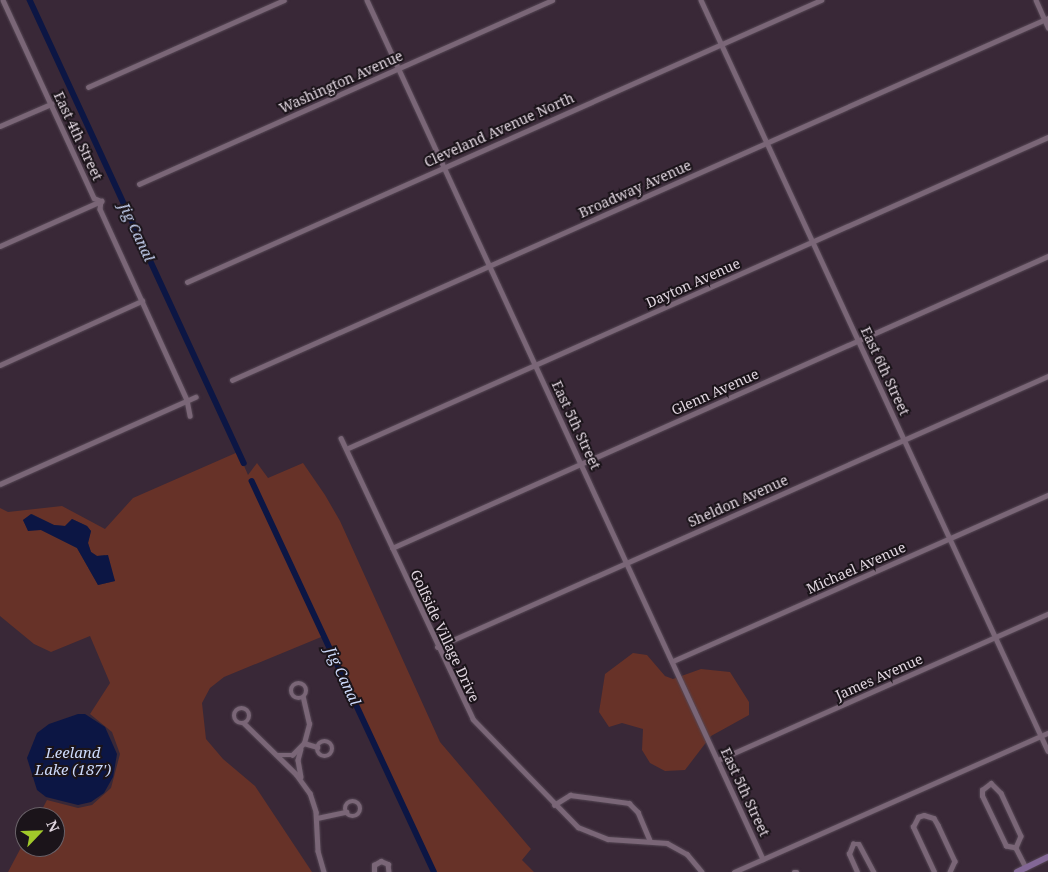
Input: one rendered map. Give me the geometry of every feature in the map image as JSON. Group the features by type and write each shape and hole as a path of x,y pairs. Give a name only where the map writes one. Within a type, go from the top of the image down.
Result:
{"main road":[{"path":"1017,872 1048,857"}],"street":[{"path":"88,87 284,0"},
{"name":"East 5th Street","path":"367,0 763,859"},
{"name":"Washington Avenue","path":"139,184 552,0"},
{"name":"East 6th Street","path":"701,0 1048,751"},
{"name":"Cleveland Avenue North","path":"187,282 821,0"},
{"path":"1036,0 1048,26"},
{"name":"East 4th Street","path":"3,4 94,198 101,201 100,209 188,400 190,416"},
{"name":"Broadway Avenue","path":"232,380 1046,19"},
{"path":"0,126 51,104"},
{"name":"Dayton Avenue","path":"346,449 1048,137"},
{"path":"0,246 101,201"},
{"name":"Glenn Avenue","path":"392,548 1048,256"},
{"path":"0,365 142,302"},
{"name":"Sheldon Avenue","path":"437,646 1048,376"},
{"path":"0,484 195,397"},
{"name":"Golfside Village Drive","path":"341,438 473,720 572,823 595,836 622,841 650,840 678,847 702,872"},
{"name":"Michael Avenue","path":"672,662 1048,495"},
{"name":"James Avenue","path":"718,760 1048,614"},
{"path":"303,698 309,724 298,760 302,781 312,800 317,818 319,857 324,872"},
{"path":"244,724 302,781"},
{"path":"734,872 1048,733"},
{"path":"304,743 317,747"},
{"path":"273,753 288,756 301,749"},
{"path":"1016,848 1011,849 1003,841 982,796 985,785 996,785 1001,792 1021,836 1016,848 1026,868"},
{"path":"554,805 570,795 629,803 638,812 650,840"},
{"path":"317,818 346,812"},
{"path":"934,872 913,826 918,817 924,815 934,818 938,825 954,861 950,872"},
{"path":"857,872 849,854 853,844 859,844 874,872"},
{"path":"374,872 374,865 381,860 388,864 389,872"}],"shaded area":[{"path":"238,452 248,475 257,463 268,478 303,463 340,521 440,742 531,849 522,860 534,872 436,872 429,865 326,635 224,677 210,688 202,703 206,739 223,759 255,786 312,872 8,872 16,857 65,857 65,807 43,807 47,800 78,808 92,805 111,788 120,754 112,732 90,714 110,683 90,636 51,652 34,644 0,616 0,508 8,512 62,506 105,529 133,498","holes":["32,514 54,525 65,526 72,519 87,526 91,531 88,543 91,552 97,556 105,555 115,581 98,585 77,548 41,530 28,530 23,520"]},
{"path":"633,653 647,655 665,676 673,679 701,669 730,672 749,702 749,715 711,736 685,770 665,771 650,763 642,750 643,729 622,723 609,727 599,712 605,674"}],"water":[{"path":"31,514 54,525 65,526 72,519 87,526 91,531 88,543 91,552 97,556 108,555 115,581 98,585 77,548 41,530 28,531 23,520"},
{"name":"Leeland Lake (187')","path":"78,714 85,714 105,727 117,754 113,777 104,793 91,802 78,805 46,797 37,790 27,758 37,733 49,724"}],"waterway":[{"name":"Jig Canal","path":"30,0 244,463"},
{"name":"Jig Canal","path":"252,481 434,872"}]}
